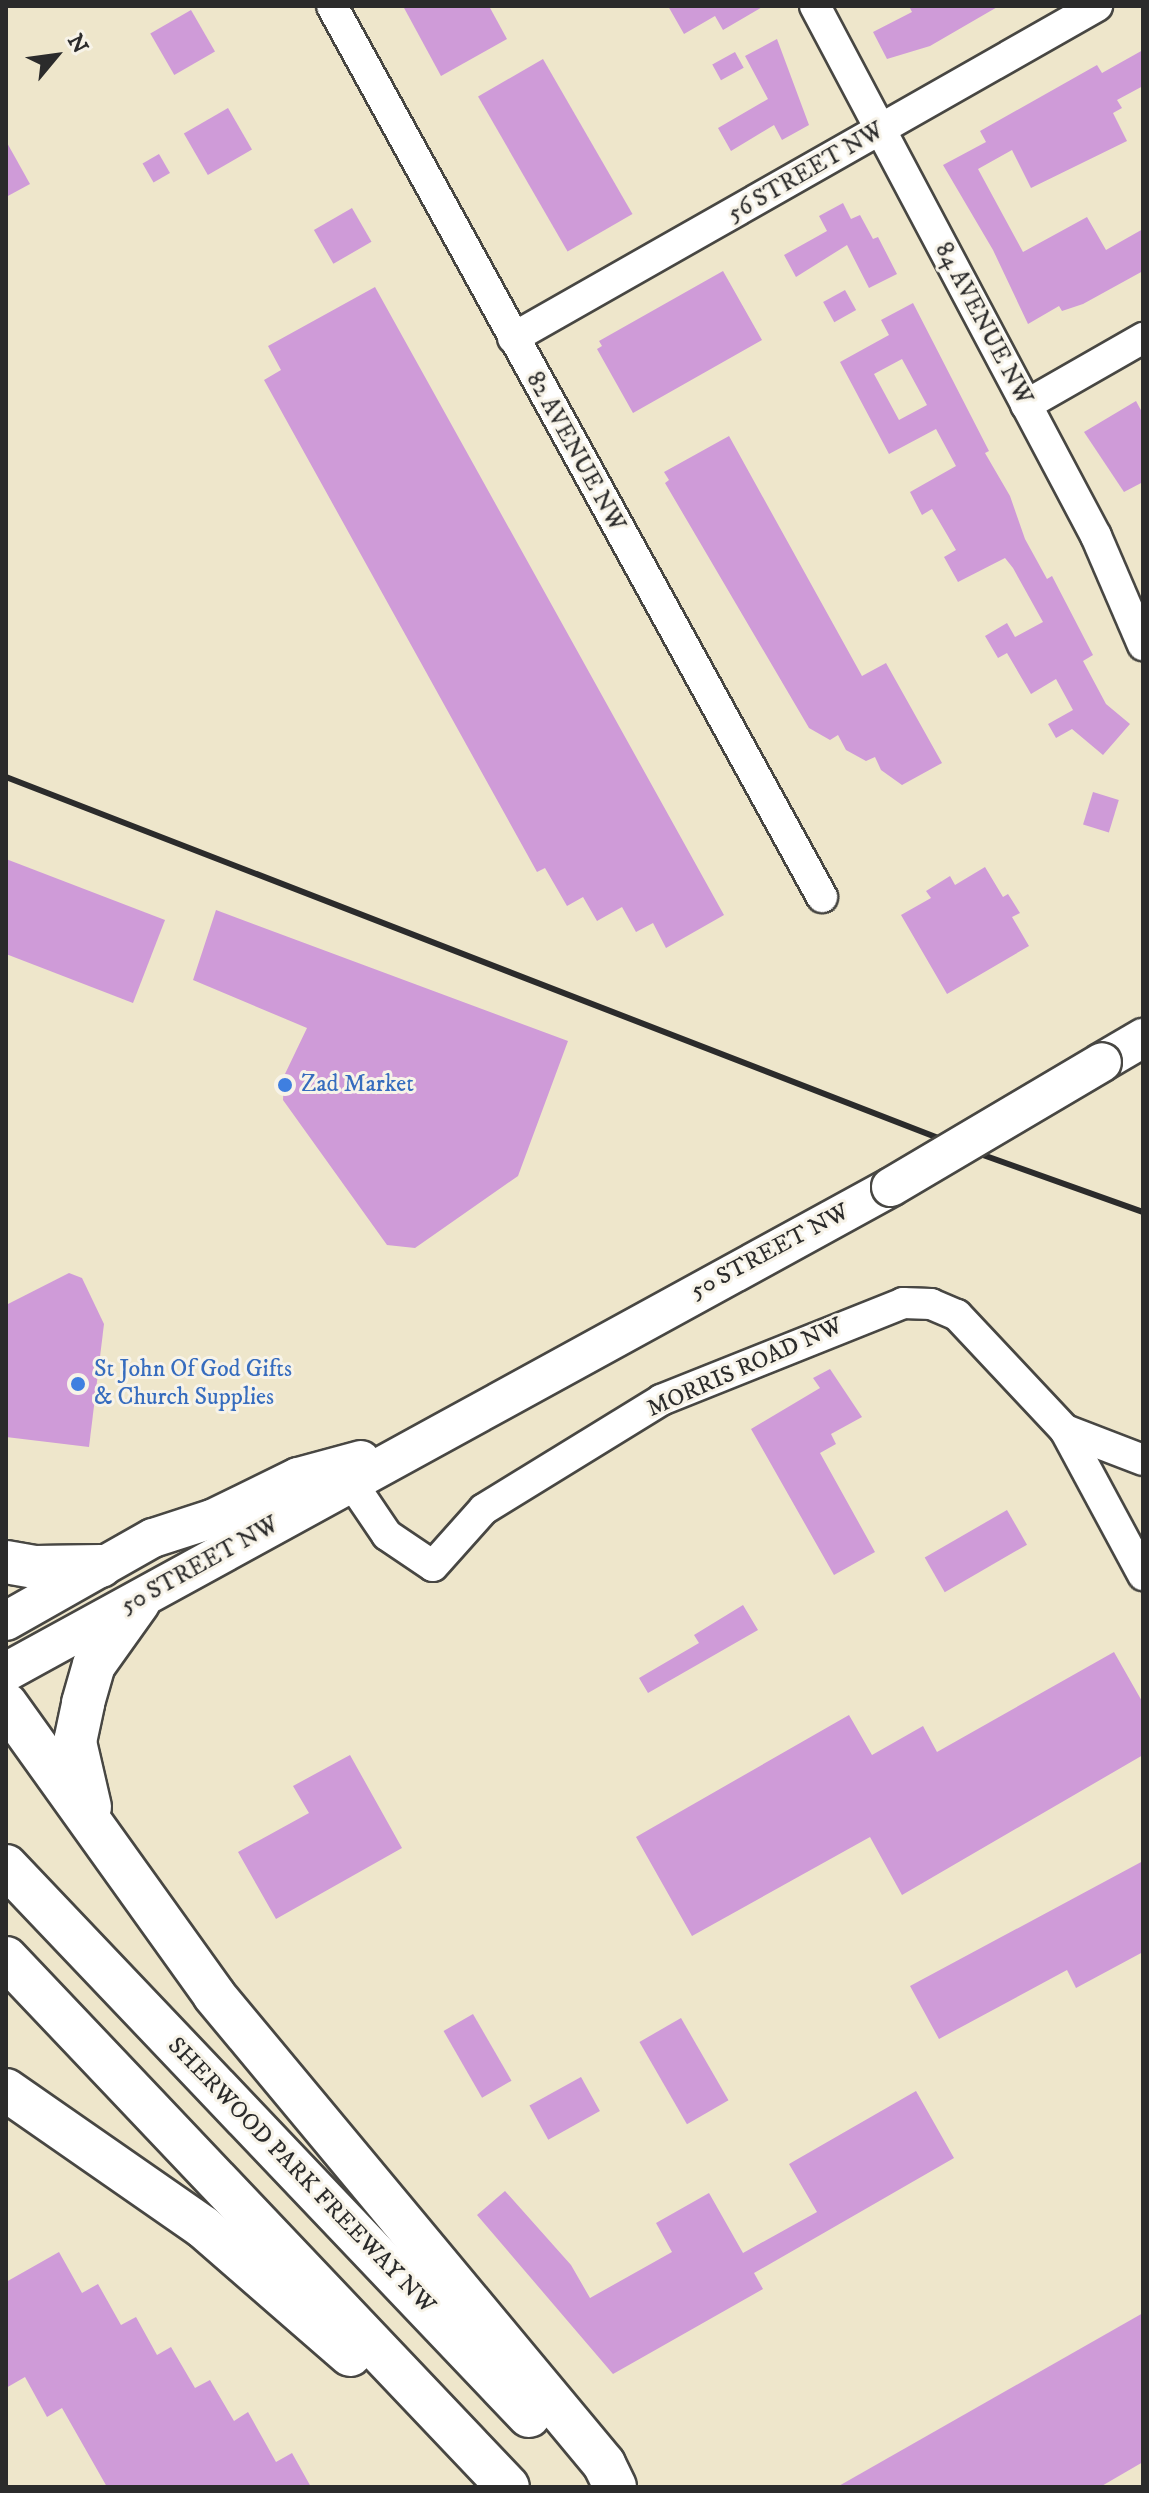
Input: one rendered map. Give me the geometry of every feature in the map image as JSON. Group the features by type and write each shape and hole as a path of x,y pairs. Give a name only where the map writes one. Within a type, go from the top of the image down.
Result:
{"highway":[{"path":"6,1562 46,1568 101,1566"},
{"path":"103,1842 82,1785 75,1742 94,1665 139,1602"},
{"path":"6,1704 214,1995 604,2464 615,2487"},
{"name":"SHERWOOD PARK FREEWAY NW","path":"6,1866 596,2487"},
{"path":"6,1958 508,2487"},
{"path":"6,2090 203,2227 353,2358 458,2434"}],"main road":[{"name":"50 STREET NW","path":"6,1621 153,1538 392,1456 891,1187 1143,1038"},
{"name":"50 STREET NW","path":"6,1672 139,1602 344,1472"}],"street":[{"name":"82 AVENUE NW","path":"332,6 822,897"},
{"name":"84 AVENUE NW","path":"815,6 1096,536 1143,645"},
{"name":"56 STREET NW","path":"513,338 1097,6"},
{"path":"1026,405 1143,338"},
{"name":"MORRIS ROAD NW","path":"344,1472 387,1535 433,1566 484,1509 661,1400 903,1303 931,1304 957,1315 1065,1430 1143,1460"},
{"path":"1065,1430 1143,1575"}],"building":[{"path":"403,6 489,6 507,39 441,76"},
{"path":"668,6 764,6 723,30 715,16 684,34"},
{"path":"909,6 999,6 930,46 887,59 873,32 912,12"},
{"path":"191,10 215,52 174,75 150,34"},
{"path":"777,39 809,125 782,140 774,125 731,151 718,128 768,99 745,56"},
{"path":"1143,50 1143,86 1117,100 1122,108 1113,113 1127,141 1031,188 1012,150 978,169 1023,252 1087,217 1106,250 1143,229 1143,271 1083,304 1062,311 1059,306 1028,324 993,250 943,165 986,142 980,131 1097,65 1102,73"},
{"path":"735,52 744,68 721,80 712,65"},
{"path":"543,59 632,214 568,252 478,96"},
{"path":"228,108 252,150 208,175 184,134"},
{"path":"6,141 30,184 6,197"},
{"path":"159,154 170,173 154,183 143,164"},
{"path":"843,203 851,219 860,215 873,239 878,237 897,274 869,288 847,245 796,277 784,255 827,231 819,216"},
{"path":"352,208 372,242 333,264 314,230"},
{"path":"723,271 762,340 633,413 597,349 602,346 599,341"},
{"path":"375,287 724,915 666,948 653,923 636,932 622,907 597,921 583,897 567,906 545,868 537,872 264,380 281,370 268,346"},
{"path":"845,290 856,310 834,322 823,302"},
{"path":"913,303 989,451 985,453 1010,496 1025,539 1047,579 1052,576 1093,655 1083,661 1106,704 1130,724 1103,755 1072,729 1056,738 1048,724 1073,710 1056,679 1031,694 1007,653 998,658 985,636 1007,623 1015,637 1043,622 1013,568 1005,558 958,582 944,557 956,550 932,509 922,515 910,492 956,466 936,429 889,454 840,362 889,335 881,320","holes":["902,359 927,405 899,420 874,374"]},
{"path":"1136,401 1143,414 1143,482 1124,492 1084,432"},
{"path":"729,436 862,676 886,663 942,763 902,785 881,770 875,757 866,761 846,750 838,735 830,740 809,728 665,483 669,480 664,472"},
{"path":"1093,792 1119,800 1109,832 1083,825"},
{"path":"6,859 165,920 133,1003 6,954"},
{"path":"985,867 1003,897 1008,894 1020,913 1012,917 1029,946 947,994 901,915 931,898 926,891 950,876 955,885"},
{"path":"216,910 568,1041 518,1176 415,1248 387,1245 283,1100 284,1076 307,1028 193,980"},
{"path":"69,1273 82,1278 104,1324 89,1447 6,1437 6,1305"},
{"path":"830,1369 862,1417 831,1434 836,1444 820,1453 875,1552 834,1575 751,1429 820,1388 813,1378"},
{"path":"1007,1510 1027,1545 945,1592 925,1558"},
{"path":"743,1605 758,1630 648,1693 639,1678 699,1643 694,1635"},
{"path":"1114,1652 1143,1703 1143,1755 902,1895 870,1837 692,1936 636,1837 849,1715 872,1755 923,1726 937,1752"},
{"path":"350,1755 402,1848 276,1919 238,1852 309,1813 293,1786"},
{"path":"1143,1861 1143,1952 1076,1988 1067,1970 939,2039 910,1986"},
{"path":"473,2014 512,2081 482,2098 444,2031"},
{"path":"681,2018 728,2100 687,2124 639,2042"},
{"path":"581,2077 600,2111 548,2140 529,2106"},
{"path":"916,2091 954,2158 754,2273 763,2289 613,2374 477,2215 505,2191 571,2265 590,2298 672,2252 656,2223 709,2193 743,2253 817,2212 789,2164"},
{"path":"59,2252 82,2293 98,2284 121,2325 136,2317 157,2355 171,2347 195,2388 210,2380 234,2421 248,2412 276,2462 292,2453 311,2487 107,2487 62,2408 47,2417 25,2377 6,2388 6,2282"},
{"path":"1143,2313 1143,2462 1100,2487 837,2487"}],"railway":[{"path":"6,777 969,1150 1143,1212"}],"place":[{"name":"Zad Market","path":"285,1085"},
{"name":"St John Of God Gifts & Church Supplies","path":"78,1384"}]}
